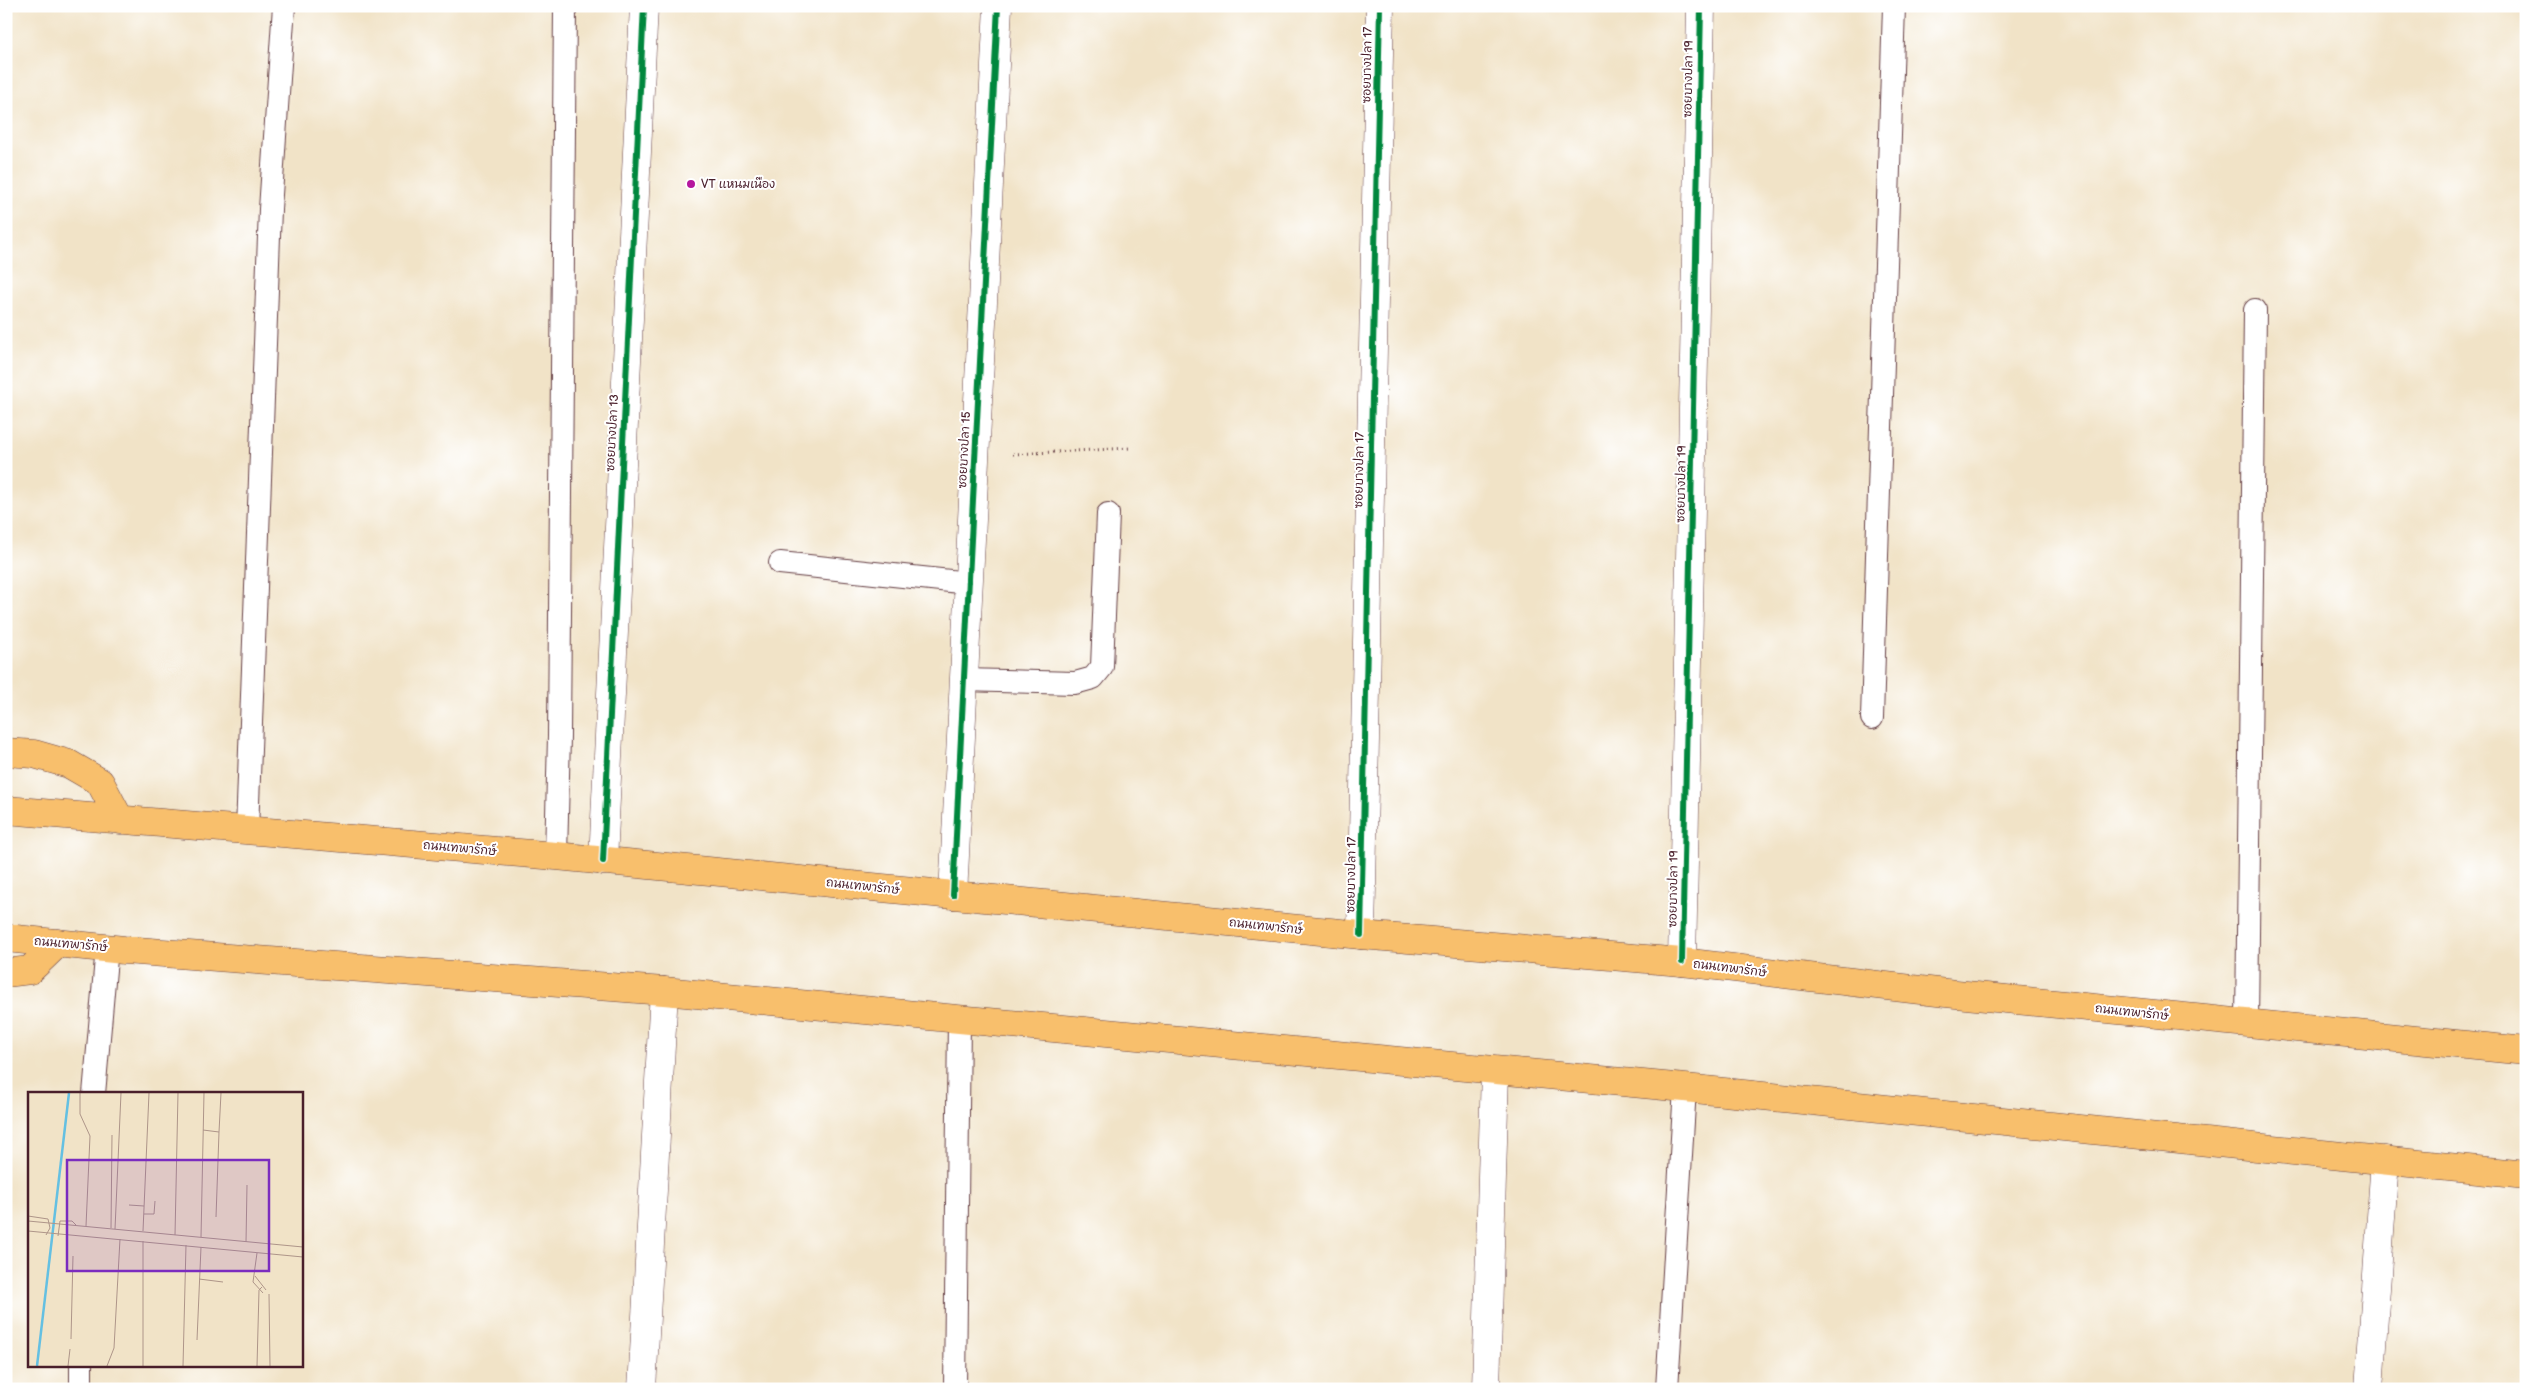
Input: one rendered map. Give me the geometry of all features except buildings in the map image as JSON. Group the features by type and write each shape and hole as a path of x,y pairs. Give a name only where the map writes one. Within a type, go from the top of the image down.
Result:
{"main road":[{"path":"6,752 34,754 69,764 100,782 120,820"},
{"name":"ถนนเทพารักษ์","path":"6,810 556,856 1362,935 1682,962 1946,993 2526,1051"},
{"name":"ถนนเทพารักษ์","path":"10,938 664,991 1685,1088 2526,1175"},
{"path":"6,974 30,970 58,943"}],"street":[{"name":"ซอยบางปลา 13","path":"603,861 644,6"},
{"name":"ซอยบางปลา 15","path":"953,895 998,6"},
{"name":"ซอยบางปลา 17","path":"1362,935 1380,6"},
{"name":"ซอยบางปลา 19","path":"1682,962 1701,6"},
{"path":"642,1389 664,991"},
{"path":"1486,1389 1495,1071"},
{"path":"2369,1389 2385,1160"}],"lane":[{"path":"247,830 270,209 284,6"},
{"path":"556,856 560,726 565,6"},
{"path":"1872,718 1894,6"},
{"path":"2247,1023 2255,310"},
{"path":"964,680 1076,683 1093,678 1102,667 1108,514"},
{"path":"780,562 969,583"},
{"path":"94,1092 107,947"},
{"path":"955,1389 959,1019"},
{"path":"1667,1389 1685,1088"},
{"path":"81,1389 82,1368"}],"path":[{"path":"975,457 1131,448"}],"cycle path":[{"path":"603,861 644,6"},
{"path":"953,895 998,6"},
{"path":"1361,935 1380,6"},
{"path":"1682,962 1701,6"}],"place":[{"name":"VT แหนมเนือง","path":"691,184"}]}
